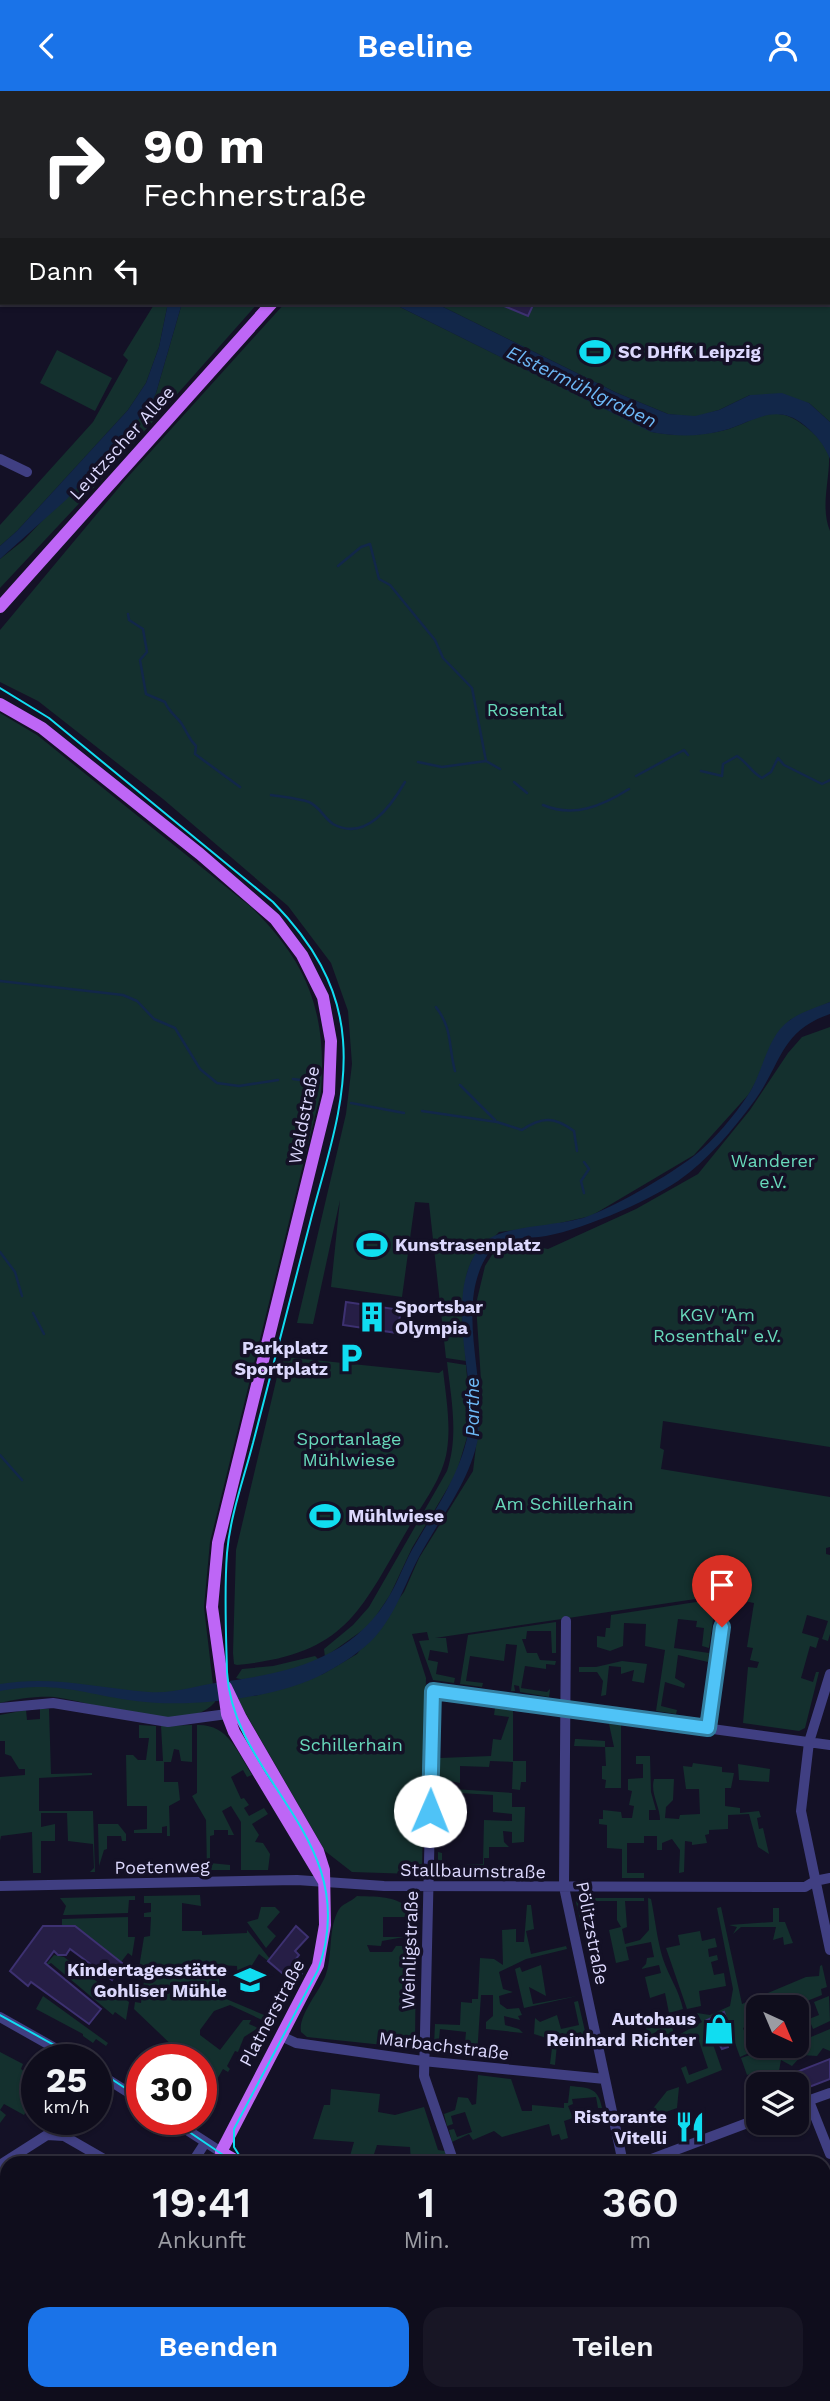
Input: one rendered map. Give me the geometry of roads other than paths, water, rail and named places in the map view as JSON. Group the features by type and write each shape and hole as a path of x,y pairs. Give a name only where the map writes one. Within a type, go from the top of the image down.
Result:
{"main road":[{"name":"Leutzscher Allee","path":"0,607 270,305"},
{"name":"Waldstraße","path":"0,704 22,714 52,736 266,910 302,955 323,997 328,1015 332,1063 322,1130 218,1543 212,1607 227,1714"},
{"name":"Platnerstraße","path":"221,2152 320,1957 325,1925 324,1882 318,1851 227,1701"},
{"name":"Platnerstraße","path":"227,1714 233,1732 324,1882"},
{"path":"221,2152 228,2156"}],"street":[{"path":"0,459 27,472"},
{"path":"708,1728 725,1603"},
{"name":"Pölitzstraße","path":"566,1621 564,1887 622,2156"},
{"path":"830,1674 809,1742 801,1811 830,1950"},
{"name":"Weinligstraße","path":"452,2156 424,2076 423,2061 433,1691 567,1708"},
{"path":"0,1708 53,1703 168,1722 227,1714"},
{"path":"567,1708 830,1745"},
{"name":"Stallbaumstraße","path":"324,1882 428,1886 805,1887 815,1881 830,1878"},
{"name":"Poetenweg","path":"0,1886 324,1882"},
{"path":"0,2017 48,2044"},
{"name":"Marbachstraße","path":"281,2036 296,2043 423,2061 605,2079"},
{"path":"809,2101 830,2093"},
{"path":"809,2103 830,2154"},
{"path":"660,2156 746,2124"},
{"path":"14,2156 47,2135 55,2134 64,2136 99,2156"},
{"path":"193,2135 221,2152"},
{"path":"197,2156 205,2143"}],"water":[{"path":"168,305 181,305 156,393 148,409 67,499 0,559 0,546 128,410 146,383 159,347"},
{"name":"Elstermühlgraben","path":"396,305 439,305 617,393 668,414 695,416 719,410 750,395 782,393 809,403 830,422 830,459 809,429 793,418 782,415 761,417 709,434 651,432"},
{"name":"Parthe","path":"830,1002 830,1014 801,1029 791,1039 755,1100 729,1133 700,1164 678,1181 648,1198 591,1223 554,1234 505,1241 488,1254 479,1272 472,1313 480,1400 478,1439 473,1457 458,1491 420,1555 389,1618 364,1648 325,1673 305,1682 232,1699 157,1703 54,1687 0,1691 0,1684 38,1681 149,1692 176,1691 296,1667 318,1659 359,1633 391,1593 462,1457 470,1420 463,1340 463,1297 466,1277 473,1259 484,1243 505,1232 591,1215 630,1197 684,1164 716,1135 742,1103 782,1027 799,1015"}],"waterway":[{"path":"338,566 361,547 370,544 379,579 390,585 435,640 443,658 472,688 486,761"},
{"path":"128,614 129,620 143,629 147,652 140,660 146,694 165,702 196,746 195,754 240,787"},
{"path":"636,776 684,750 688,755"},
{"path":"701,771 722,776 723,764 737,756 762,778 771,772 778,758 784,765 822,784 830,780"},
{"path":"418,762 442,767 486,761 500,769"},
{"path":"271,795 309,802 333,824 356,828 367,825 385,811 405,782"},
{"path":"514,782 527,793"},
{"path":"543,805 566,810 588,808 609,801 629,789"},
{"path":"0,981 123,995 137,1001 154,1019 175,1028 200,1069 217,1083 239,1086 278,1080"},
{"path":"436,1007 448,1031 455,1071"},
{"path":"293,1079 316,1082"},
{"path":"460,1085 495,1120"},
{"path":"351,1103 404,1113"},
{"path":"422,1111 497,1122 522,1130 542,1120 554,1121 574,1131 577,1151"},
{"path":"584,1162 589,1169 581,1181 584,1193"},
{"path":"0,1252 15,1272 22,1296"},
{"path":"33,1313 44,1334"},
{"path":"0,1455 22,1480"}],"tram line":[{"path":"0,688 49,718 273,902 299,932 321,965 336,1001 340,1020 344,1063 339,1110 234,1511 227,1553 225,1597 227,1672 235,1711 250,1746 311,1847 324,1884 328,1924 318,1970 234,2129 234,2147 240,2156"},
{"path":"0,2015 52,2044"},
{"path":"112,2079 126,2089"},
{"path":"194,2135 225,2156"}],"place":[{"name":"SC DHfK Leipzig","path":"595,352"},
{"name":"Kunstrasenplatz","path":"372,1245"},
{"name":"Sportsbar Olympia","path":"372,1317"},
{"name":"Parkplatz Sportplatz","path":"351,1358"},
{"name":"Mühlwiese","path":"325,1516"},
{"name":"Kindertagesstätte Gohliser Mühle","path":"250,1980"},
{"name":"Autohaus Reinhard Richter","path":"719,2029"},
{"name":"Ristorante Vitelli","path":"690,2127"}],"park label":[{"name":"Rosental","path":"525,710"},
{"name":"Wanderer e.V.","path":"773,1172"},
{"name":"KGV \"Am Rosenthal\" e.V.","path":"717,1326"},
{"name":"Sportanlage Mühlwiese","path":"349,1450"},
{"name":"Am Schillerhain","path":"564,1504"},
{"name":"Schillerhain","path":"351,1745"}]}
